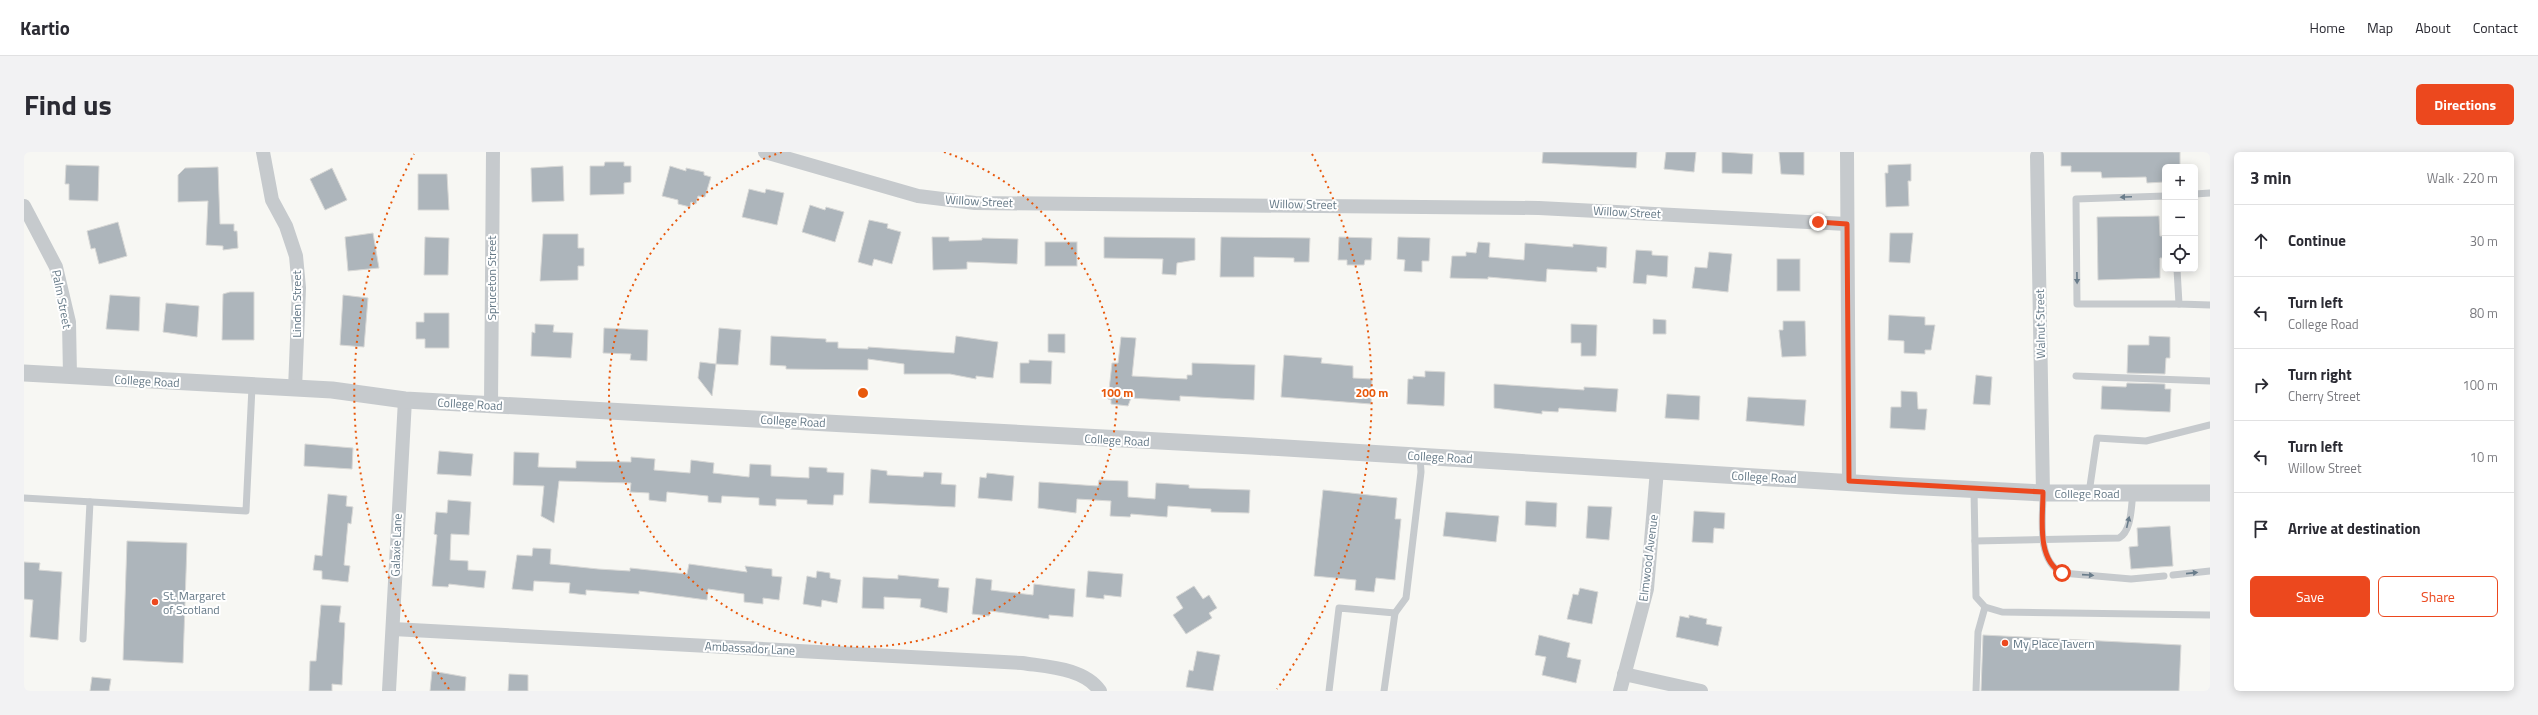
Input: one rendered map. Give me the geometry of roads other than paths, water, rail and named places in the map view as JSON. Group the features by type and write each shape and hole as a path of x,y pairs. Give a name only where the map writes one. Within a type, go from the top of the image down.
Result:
{"street":[{"name":"Linden Street","path":"263,152 272,200 286,226 296,256 299,288 295,390"},
{"name":"Spruceton Street","path":"491,405 493,152"},
{"name":"Willow Street","path":"765,152 918,196 975,203 1539,208 1847,224"},
{"path":"1847,152 1849,481"},
{"name":"Walnut Street","path":"2036,156 2043,492"},
{"name":"Palm Street","path":"24,206 56,267 69,322 70,376"},
{"name":"College Road","path":"24,374 295,390 332,390 405,400 1420,456 1849,481 1974,490 2089,493 2210,493"},
{"name":"Galaxie Lane","path":"389,691 405,400"},
{"name":"Elmwood Avenue","path":"1620,691 1647,589 1657,470"},
{"name":"Ambassador Lane","path":"393,629 1022,663 1067,669 1096,684 1100,691"},
{"path":"1624,674 1701,691"}],"lane":[{"path":"2198,194 2210,193"},
{"path":"2162,196 2076,199 2077,304 2210,304"},
{"path":"2177,272 2179,304"},
{"path":"2076,376 2210,381"},
{"path":"24,498 246,511 252,387"},
{"path":"2089,493 2097,438 2146,441 2210,425"},
{"path":"1384,691 1395,613 1406,598 1421,472 1420,456"},
{"path":"1974,490 1976,597 1985,607 2002,612 2210,616"},
{"path":"2043,492 2043,540 2048,560 2054,569 2062,573 2131,579 2164,576"},
{"path":"1975,541 2119,538 2124,536 2128,525 2133,493"},
{"path":"83,639 90,502"},
{"path":"2173,575 2210,571"},
{"path":"1976,691 1978,632 1985,607"},
{"path":"1329,691 1339,608 1395,613"}],"place":[{"name":"St. Margaret of Scotland","path":"155,602"},
{"name":"My Place Tavern","path":"2005,643"}]}
